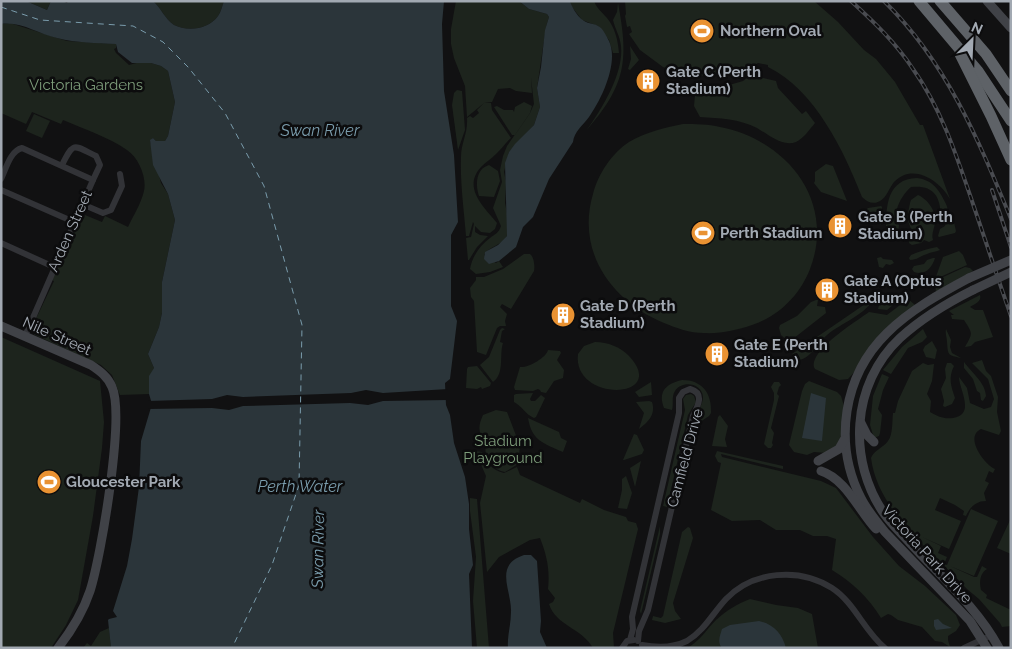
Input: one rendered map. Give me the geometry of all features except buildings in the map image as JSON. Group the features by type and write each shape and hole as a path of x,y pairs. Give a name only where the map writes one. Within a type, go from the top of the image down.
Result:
{"highway":[{"path":"919,1 953,39 978,71 1011,122"},
{"path":"940,1 986,54 1011,91"},
{"path":"953,39 1011,160"}],"street":[{"path":"987,1 1011,28"},
{"path":"62,165 70,150 73,147 78,147 96,156 100,165 93,180"},
{"name":"Arden Street","path":"1,179 13,154 17,149 22,148 93,180 24,336"},
{"path":"82,204 103,213 111,210 122,186 120,174"},
{"path":"1,190 74,222"},
{"path":"1,244 54,267"},
{"name":"Victoria Park Drive","path":"985,645 954,604 873,517 861,499 852,479 846,456 845,438 848,402 856,378 865,360 887,333 940,294 1011,260"},
{"name":"Victoria Park Drive","path":"995,642 973,609 890,522 874,497 860,458 860,420 864,395 881,361 899,338 921,320 946,304 1011,272"},
{"name":"Nile Street","path":"1,326 91,365 101,372 112,387 116,404 107,508 97,568 90,592 73,626 58,648"},
{"name":"Camfield Drive","path":"630,640 633,629 632,617 679,413 679,398 683,392 690,389 697,392 700,403 693,416 648,610 639,631 641,645"},
{"path":"860,420 866,435 874,442"},
{"path":"818,461 839,449 845,438"},
{"path":"822,471 837,479 872,525 927,582 954,604"},
{"path":"622,648 624,643 630,640 641,645 662,648 678,645 694,637 724,600 739,588 765,577 784,574 814,579 836,591 847,601 885,648"},
{"path":"964,648 995,642"}],"green space":[{"path":"26,1 51,1 47,10"},
{"path":"153,1 224,1 219,14 214,20 209,24 192,29 174,25"},
{"path":"456,1 519,1 529,9 547,14 549,17 537,88 540,107 534,125 509,152 504,172 506,182 507,236 484,255 496,263 499,261 503,267 490,272 476,274 470,269 477,252 483,244 498,232 501,226 493,208 502,182 500,170 503,156 507,146 530,113 534,104 531,78 532,93 516,91 510,88 498,89 492,102 484,103 467,117 465,86 454,58 451,44 451,29"},
{"path":"570,1 594,1 614,30 619,53 613,53 609,40 598,26 582,20 572,7"},
{"path":"625,1 814,1 838,22 864,50 876,59 895,82 920,125 923,125 950,199 946,192 933,180 917,174 909,174 901,176 894,182 880,201 873,203 866,200 862,197 837,142 826,123 814,106 785,77 768,67 768,65 758,63 753,66 710,76 689,75 663,67 640,50 629,34 632,32 630,26 627,27"},
{"path":"618,3 623,41 621,72 617,86 609,100 586,131 605,102 619,68 621,46 613,20 617,12"},
{"name":"Victoria Gardens","path":"10,23 67,41 116,44 114,49 116,53 129,65 140,62 151,63 161,66 168,71 175,102 168,136 165,141 156,141 153,138 150,141 161,183 168,194 175,220 162,282 162,313 159,327 148,354 154,368 149,386 149,394 120,395 112,375 101,365 32,332 32,327 54,281 52,280 75,230 80,225 80,216 85,215 102,222 105,216 128,227 143,196 145,186 143,174 135,158 120,145 63,120 61,124 32,112 26,124 1,113 1,24"},
{"path":"630,46 639,60 630,70 628,69 631,59"},
{"path":"751,75 776,81 778,88 802,114 806,111 815,123 801,139 791,143 781,142 744,123 700,117 694,106 695,95 743,81"},
{"path":"457,90 462,91 465,130 458,150 452,105 454,93"},
{"path":"524,102 532,106 530,113 515,135 512,135 494,107 513,110 514,112 515,107"},
{"path":"484,103 491,103 492,110 511,138 481,167 476,175 474,190 477,197 497,223 495,229 490,233 481,232 475,226 475,232 488,236 468,260 466,238 471,237 474,224 473,222 469,236 466,236 461,152 467,118 470,116 473,118 479,113 477,110"},
{"path":"34,114 50,121 42,138 26,131"},
{"name":"Perth Stadium","path":"683,124 720,127 744,134 766,145 785,160 800,177 811,198 816,220 816,244 806,279 794,296 780,310 752,325 728,331 699,333 664,323 628,302 602,272 594,254 589,235 589,215 595,186 606,165 629,142 655,131"},
{"path":"826,164 833,166 847,201 821,192 814,183 815,172"},
{"path":"489,165 498,171 500,181 494,197 479,196 477,187 479,173"},
{"path":"917,178 923,179 935,186 946,204 947,212 945,216 942,218 941,216 939,202 934,193 925,188 911,187 899,203 897,209 895,217 899,225 898,234 889,233 886,229 886,220 890,195 900,183"},
{"path":"918,195 928,202 934,213 933,240 929,242 924,240 921,243 912,245 909,243 911,229 907,218 911,200"},
{"path":"881,206 881,225 876,223 876,219 868,216 866,210"},
{"path":"949,217 953,218 955,233 939,237 940,229 945,226"},
{"path":"937,247 940,250 915,259 910,260 909,258 911,255"},
{"path":"959,251 967,265 938,278 933,285 943,257"},
{"path":"524,254 530,254 532,257 534,271 511,309 502,304 500,307 507,314 506,326 497,328 486,355 477,352 474,301 471,297 470,288 476,277 484,277 503,269"},
{"path":"881,257 892,260 894,263 886,264 883,268 879,267 877,258"},
{"path":"935,258 932,265 925,272 918,273 912,269 914,266 924,264 927,260"},
{"path":"965,267 973,271 936,292 935,284 941,278"},
{"path":"890,294 895,296 905,295 887,310 878,309 882,295"},
{"path":"980,295 979,301 970,307 975,310 983,310 993,337 965,347 971,333 964,320 952,319 951,315 954,315 949,311"},
{"path":"874,298 871,304 860,314 827,335 807,357 798,360 792,354"},
{"path":"908,299 915,305 848,379 839,380 815,369 814,362 818,354 844,330 869,312 887,315"},
{"path":"818,300 817,306 825,307 826,313 789,342 781,335 780,325 797,316 811,302"},
{"path":"502,328 505,329 502,331 500,342 503,343 500,369 497,378 493,382 480,365 489,357"},
{"path":"923,329 927,337 922,342 908,348 891,374 883,370 902,347"},
{"path":"946,329 951,340 950,347 952,353 961,358 948,352"},
{"name":"Gloucester Park","path":"1,337 100,381 104,422 102,448 93,516 78,600 66,625 51,648 1,648"},
{"path":"932,341 937,350 935,359 926,357 923,350"},
{"path":"595,342 614,346 629,356 638,371 637,381 629,388 617,390 602,388 589,381 580,370 578,354 584,346"},
{"path":"548,350 560,351 561,353 557,360 564,370 563,378 554,381 546,393 538,389 533,391 515,390 514,387 520,367 536,362"},
{"path":"982,360 986,371 991,376 998,397 997,412 1001,431 999,435 981,429 974,438 981,456 995,469 993,473 989,471 985,481 989,483 984,493 986,501 974,505 969,510 966,516 963,515 964,511 940,498 935,510 961,521 949,549 922,537 941,546 938,553 947,557 944,564 947,565 971,509 998,521 974,576 950,566 974,577 977,577 982,566 987,569 981,578 981,590 987,595 986,598 1011,610 1011,626 1002,627 979,599 923,545 895,513 884,496 876,478 871,458 890,438 893,413 895,413 898,401 912,371 923,363 928,365 934,364 932,381 927,394 931,401 930,412 941,417 953,418 960,416 964,412 965,401 959,377 967,388 970,403 984,409 991,407 994,399 988,379 972,363"},
{"path":"964,362 983,386 986,396 983,401 973,379 964,368"},
{"path":"947,363 951,363 954,366 951,386 955,398 952,404 945,407 943,406 944,401 941,389 946,378 945,369"},
{"path":"477,366 491,383 490,386 482,389 481,387 477,389 466,388 468,367"},
{"path":"882,374 889,377 878,409 882,415 880,433 879,436 874,438 870,425 873,396"},
{"path":"682,380 695,382 708,394 711,413 700,422 695,420 703,397 702,392 696,386 682,385 675,391 673,396 672,410 664,408 662,397 664,390 667,386"},
{"path":"809,381 837,392 841,396 844,406 839,444 826,453 814,452 807,455 794,452 789,445 802,391 805,384"},
{"path":"651,382 652,395 639,397 635,392"},
{"path":"774,382 779,382 781,385 777,394 779,396 771,428 774,433 773,445 771,448 768,448 764,444 774,400 774,393 771,387"},
{"path":"533,393 531,401 535,401 541,395 545,398 534,418 514,402 514,395 516,394"},
{"path":"691,394 696,402 688,415 667,507 663,506 685,410 683,399 686,395"},
{"path":"636,402 652,402 652,414 648,421 639,429 644,413"},
{"name":"Stadium Playground","path":"496,410 507,412 520,446 518,464 505,472 496,469 487,459 486,445 480,430 483,415"},
{"path":"720,415 728,426 725,439 727,447 712,446"},
{"path":"528,418 559,432 561,438 567,441 563,452 540,440 532,432"},
{"path":"634,434 637,435 644,450 642,454 623,460"},
{"path":"475,451 482,452 490,466 500,472 504,473 517,467 520,475 580,503 582,499 636,523 638,529 613,633 614,648 593,648 588,641 552,611 549,604 555,598 548,589 547,563 540,538 530,540 499,557 487,572 480,503 486,476"},
{"path":"717,451 783,466 783,469 721,454 722,457 821,481 836,488 873,537 899,566 925,586 956,615 960,625 956,631 948,636 950,647 942,642 935,641 922,627 898,620 888,614 881,618 860,591 832,570 836,539 827,536 813,536 800,530 776,530 760,520 732,521 711,510 721,463 718,462 715,456"},
{"path":"641,461 635,487 630,468"},
{"path":"626,476 632,493 627,509 618,508 622,490 622,479"},
{"path":"470,498 477,499 489,648 477,648 473,601 476,557"},
{"path":"1011,518 1011,554 997,548"},
{"path":"660,526 660,534 641,614 640,611"},
{"path":"688,527 693,538 673,603 675,611 681,619 665,623 652,620 653,616 661,618 663,616 682,532"},
{"path":"750,599 798,608 812,614 818,648 687,648 699,639 724,613"},
{"path":"109,628 111,648 83,648 87,643 91,646 100,632"}],"water":[{"name":"Perth Water","path":"1,1 26,1 47,10 51,1 67,3 68,1 153,1 174,25 192,29 209,24 214,20 219,14 224,1 444,1 442,24 444,91 454,155 458,222 451,235 451,306 457,321 450,379 445,383 446,405 450,415 454,443 465,477 469,504 469,529 473,565 469,574 472,648 111,648 108,620 117,617 113,611 127,566 132,539 139,487 141,441 152,404 149,394 149,376 154,368 148,354 159,327 162,313 162,282 175,220 168,194 153,165 150,140 153,138 156,141 165,141 168,136 175,102 168,71 161,66 151,63 132,63 118,52 116,44 64,40 16,24 1,24"},
{"path":"519,1 570,1 574,10 581,18 601,28 609,41 612,59 604,91 549,179 533,217 523,227 516,247 499,261 489,264 484,259 485,252 498,245 507,236 505,163 509,152 515,144 534,125 540,107 537,88 545,30 549,17 547,14 529,9"},
{"path":"811,393 826,398 822,441 802,438"},
{"path":"524,555 531,555 537,561 540,632 547,648 508,648 511,604 506,579 507,572 509,565 515,559"},
{"path":"938,619 943,624 952,628 936,630 934,620"},
{"path":"759,621 769,624 776,630 786,648 722,648 720,646 719,641 722,629 730,625"}],"pier":[{"path":"448,389 448,400 383,401 368,405 350,403 243,406 229,410 212,408 148,409 148,401 212,399 227,395 243,397 351,393 366,390 383,393"}],"ferry route":[{"path":"1,7 40,20 133,26 163,42 188,67 225,113 264,186 302,325 299,485 272,565 232,648"}],"railway":[{"path":"851,1 876,25 906,59 941,117 955,151 1011,316"},
{"path":"884,1 926,50 959,103 1011,219"},
{"path":"992,190 1011,247"}],"place":[{"name":"Northern Oval","path":"702,31"},
{"name":"Gate C (Perth Stadium)","path":"648,81"},
{"name":"Gate B (Perth Stadium)","path":"840,226"},
{"name":"Perth Stadium","path":"703,233"},
{"name":"Gate A (Optus Stadium)","path":"827,290"},
{"name":"Gate D (Perth Stadium)","path":"563,315"},
{"name":"Gate E (Perth Stadium)","path":"717,354"},
{"name":"Gloucester Park","path":"49,482"}],"water label":[{"name":"Swan River","path":"320,130"},
{"name":"Swan River","path":"318,549"}]}
